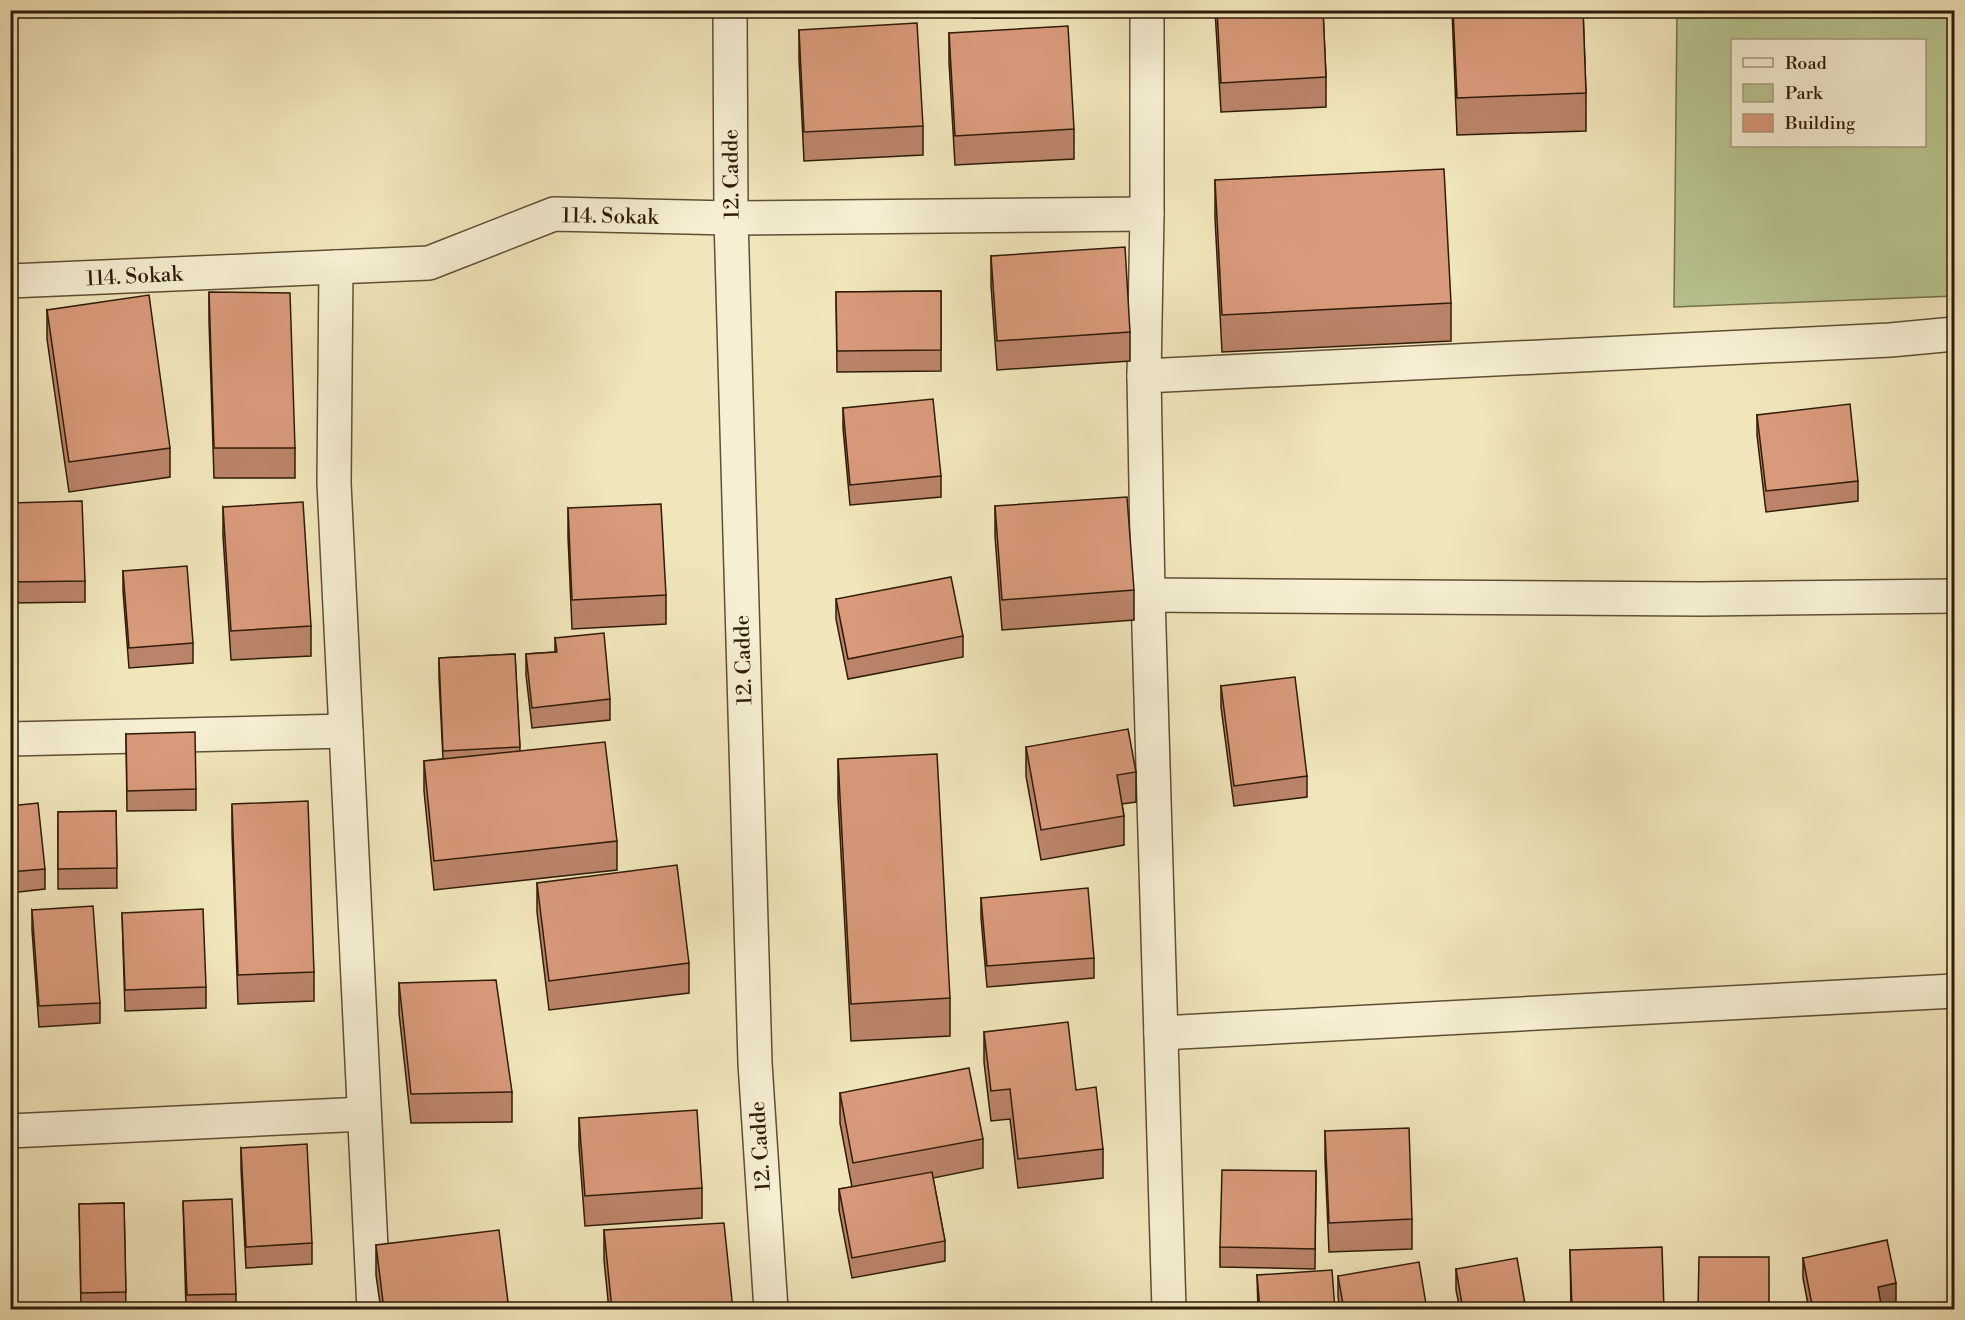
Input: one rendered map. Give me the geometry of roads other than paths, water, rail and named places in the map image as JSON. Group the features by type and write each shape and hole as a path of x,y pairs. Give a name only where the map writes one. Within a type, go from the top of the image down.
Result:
{"street":[{"name":"12. Cadde","path":"730,10 731,218 755,1064 771,1310"},
{"path":"1147,10 1144,376 1148,595 1169,1310"},
{"name":"114. Sokak","path":"10,281 429,263 554,214 731,218 1147,214"},
{"path":"336,267 334,483 374,1310"},
{"path":"1144,376 1890,340 1954,334"},
{"path":"1148,595 1702,599 1954,596"},
{"path":"10,739 346,731"},
{"path":"1161,1033 1954,991"},
{"path":"10,1131 364,1114"}]}
